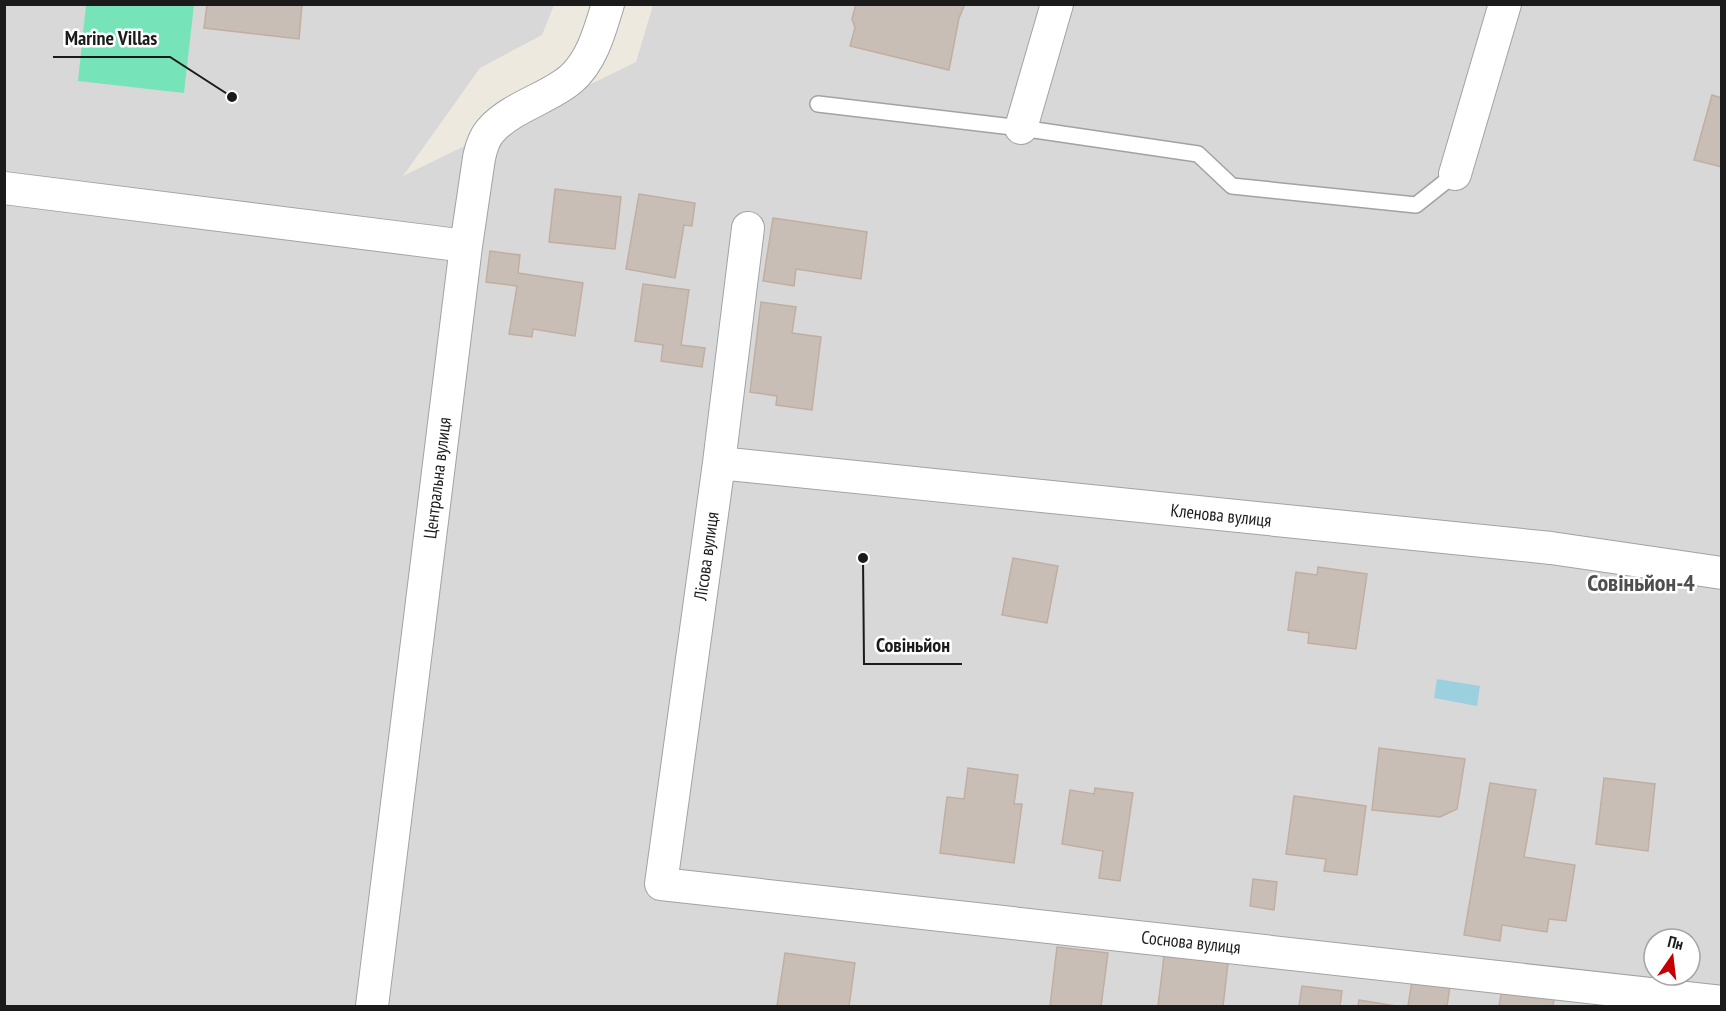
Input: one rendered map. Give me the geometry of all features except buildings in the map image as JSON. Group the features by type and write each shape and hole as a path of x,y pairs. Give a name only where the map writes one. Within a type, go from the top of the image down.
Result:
{"street":[{"name":"Центральна вулиця","path":"372,1006 466,246 482,145 491,129 571,79 585,64 599,33 608,4"},
{"path":"1021,128 1057,4"},
{"path":"1455,174 1505,4"},
{"path":"5,194 466,246"},
{"name":"Лісова вулиця","path":"661,884 719,463 748,228"},
{"name":"Кленова вулиця","path":"719,463 1551,548 1722,573"},
{"name":"Соснова вулиця","path":"661,884 1722,1002"}],"lane":[{"path":"818,104 1021,128 1198,154 1232,186 1416,206 1455,174"}],"shaded area":[{"path":"5,5 554,5 542,35 480,68 403,176 636,62 653,5 1721,5 1721,1006 5,1006"}],"green space":[{"path":"86,5 194,5 184,93 78,81"}],"water":[{"path":"1437,679 1480,686 1477,706 1434,698"}],"place":[{"name":"Marine Villas","path":"232,97"},
{"name":"Совіньйон","path":"863,558"}],"district":[{"name":"Совіньйон-4","path":"1641,582"}]}
